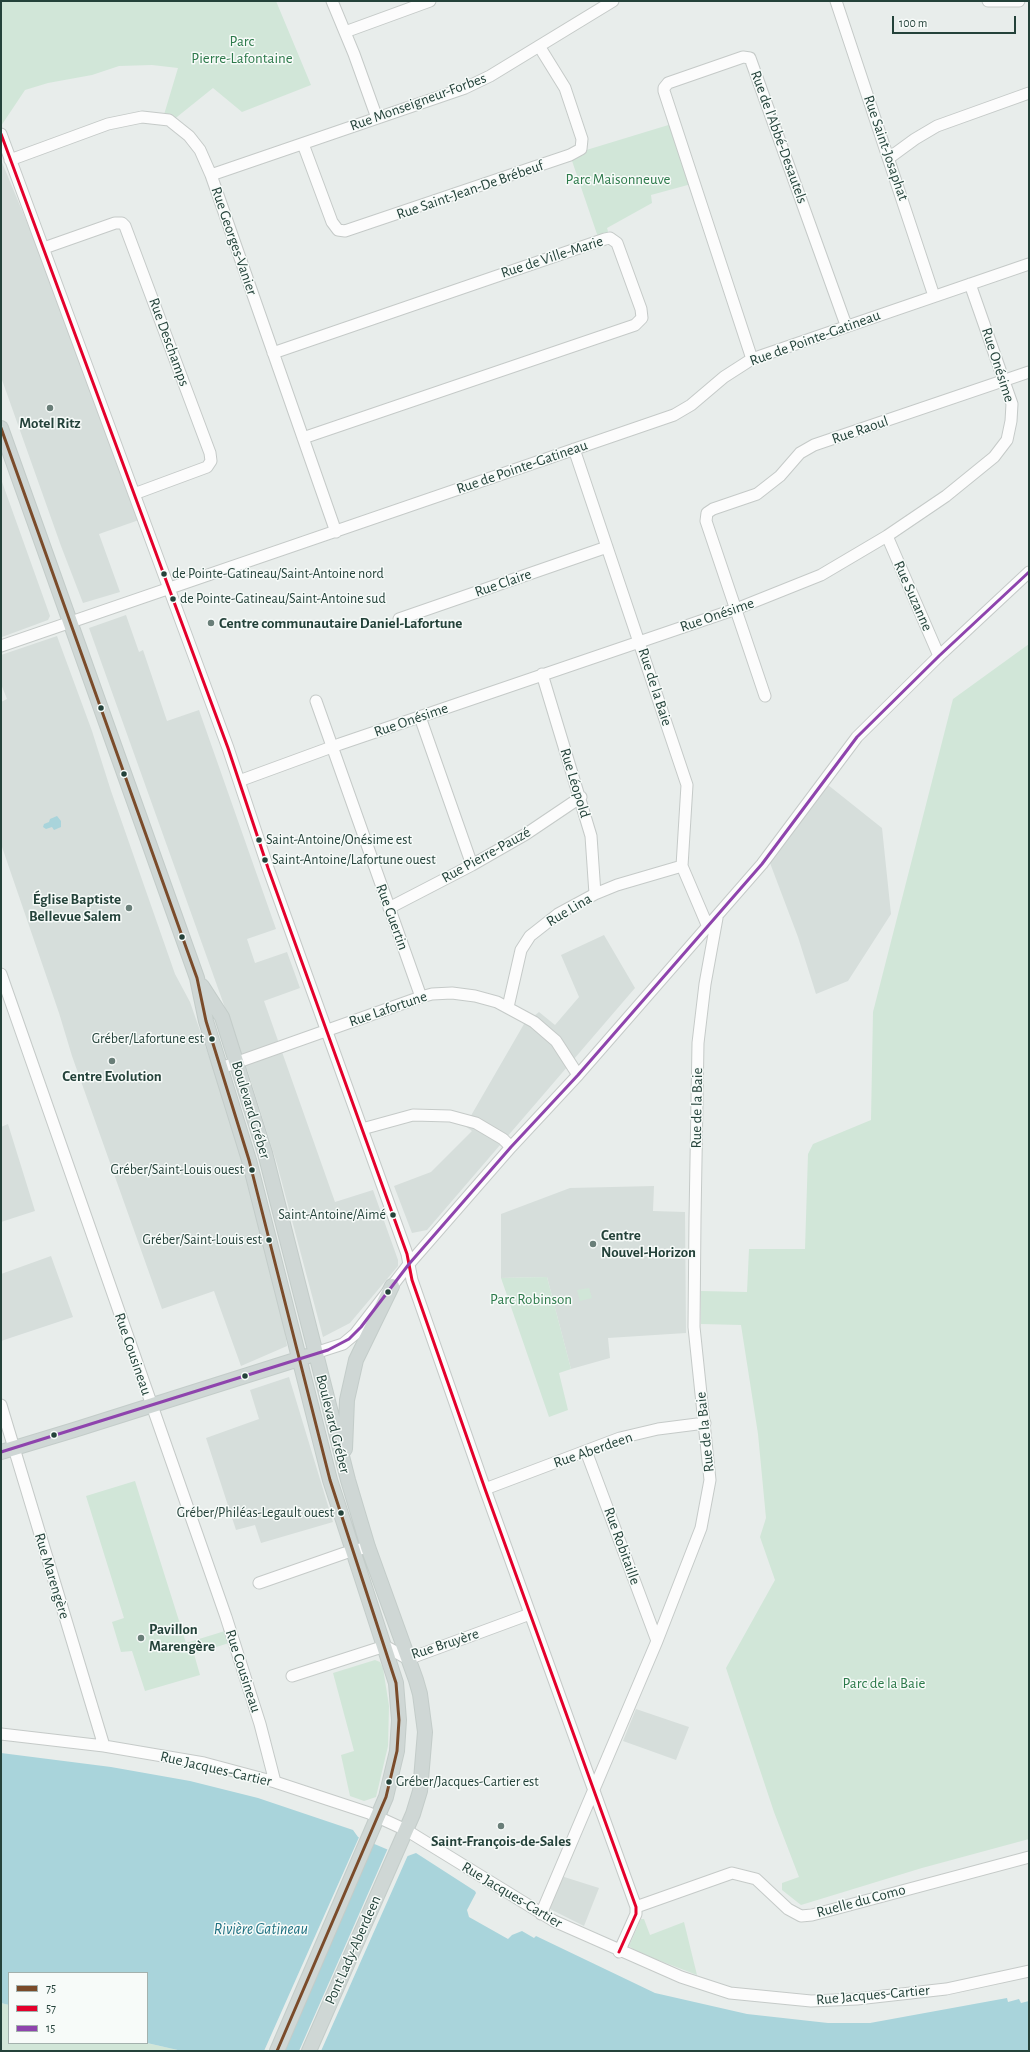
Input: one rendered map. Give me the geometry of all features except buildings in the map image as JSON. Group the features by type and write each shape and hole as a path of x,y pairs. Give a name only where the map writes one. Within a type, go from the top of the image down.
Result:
{"main road":[{"name":"Boulevard Gréber","path":"1,428 196,978 206,1020 249,1160 330,1480 396,1683 399,1720 397,1751 392,1778 369,1837"},
{"name":"Boulevard Gréber","path":"196,978 222,1017 237,1063 265,1153 348,1480 368,1547 420,1694 425,1732 420,1791 406,1830 396,1850"},
{"path":"348,1480 345,1440 346,1411 353,1373 363,1343 392,1286"},
{"path":"1,1452 316,1354"},
{"name":"Pont Lady-Aberdeen","path":"277,2051 369,1837"},
{"name":"Pont Lady-Aberdeen","path":"309,2051 396,1850"}],"street":[{"path":"332,1 377,118"},
{"path":"345,32 430,1"},
{"name":"Rue Monseigneur-Forbes","path":"211,175 471,85 540,46 613,1"},
{"name":"Rue Saint-Josaphat","path":"836,1 890,158 934,296"},
{"path":"988,1 1019,1"},
{"name":"Rue Saint-Jean-De Brébeuf","path":"303,144 332,222 338,230 345,231 570,155 581,149 582,140 565,88 540,46"},
{"name":"Rue de l'Abbé-Desautels","path":"752,359 664,91 664,88 668,83 744,57 750,58 846,325"},
{"path":"890,158 915,139 937,126 1029,92"},
{"name":"Rue Georges-Vanier","path":"10,160 128,118 153,116 169,120 184,131 200,150 211,175 336,532"},
{"path":"1,134 239,781 407,1254 412,1280 485,1489 636,1906 636,1914 619,1952"},
{"name":"Rue Deschamps","path":"44,248 115,222 122,223 125,226 207,445 211,457 207,467 134,494"},
{"name":"Rue de Ville-Marie","path":"274,352 610,238 617,243 641,309 642,318 635,326 303,438"},
{"name":"Rue de Pointe-Gatineau","path":"1,646 674,415 691,405 724,376 752,359 846,325 1029,264"},
{"name":"Rue Onésime","path":"239,781 542,674 736,609 821,575 886,536 946,496 994,457 1007,440 1012,404 970,284"},
{"name":"Rue Raoul","path":"736,609 706,521 707,513 713,509 757,494 780,476 800,453 814,446 1029,372"},
{"name":"Rue de la Baie","path":"574,449 640,641 687,785 682,866 708,927"},
{"name":"Rue Suzanne","path":"886,536 939,656"},
{"name":"Rue Claire","path":"399,619 607,547"},
{"path":"316,1354 335,1347 350,1339 409,1264 511,1147 578,1075 717,918 766,859 857,738 939,656 1029,572"},
{"path":"736,609 765,696"},
{"name":"Rue Léopold","path":"542,674 581,797 591,836 595,894"},
{"name":"Rue Guertin","path":"316,701 388,908 421,997"},
{"path":"420,717 472,865"},
{"name":"Rue Pierre-Pauzé","path":"388,908 472,865 526,834 581,797"},
{"name":"Rue Lina","path":"508,1007 521,950 530,936 558,914 595,894 617,885 682,866"},
{"name":"Rue de la Baie","path":"540,1914 657,1641 701,1528 710,1480 694,1327 696,1098 698,1043 705,984 717,918"},
{"name":"Rue Cousineau","path":"1,974 226,1617 260,1724 275,1782"},
{"name":"Rue Lafortune","path":"221,1068 421,997 432,994 452,993 475,996 508,1007 534,1022 556,1041 578,1075"},
{"path":"362,1129 413,1115 450,1116 476,1123 503,1139 511,1147"},
{"name":"Rue Marengère","path":"1,1405 15,1447 31,1506 104,1746"},
{"name":"Rue Aberdeen","path":"485,1489 620,1438 650,1431 705,1423"},
{"name":"Rue Robitaille","path":"586,1451 657,1641"},
{"path":"259,1583 352,1551 368,1547"},
{"name":"Rue Bruyère","path":"385,1646 408,1659 530,1614"},
{"path":"292,1676 385,1646"},
{"name":"Rue Jacques-Cartier","path":"1,1734 104,1746 204,1763 275,1782 378,1817 406,1830 540,1914 619,1952 697,1983 730,1993 811,2001 857,2000 946,1989 1029,1971"},
{"path":"581,1817 592,1812 603,1815"},
{"name":"Ruelle du Como","path":"636,1906 732,1873 756,1879 788,1909 801,1916 812,1915 1029,1857"}],"shaded area":[{"path":"1,160 31,232 139,520 99,534 120,592 83,603 61,546 1,377"},
{"path":"1,479 50,616 48,620 2,637"},
{"path":"126,615 139,652 143,650 167,721 199,710 276,929 247,939 255,963 287,952 300,988 264,1001 335,1202 373,1190 398,1260 398,1266 350,1323 323,1337 277,1164 248,1072 89,628"},
{"path":"57,636 92,731 111,791 175,974 190,1002 237,1137 282,1311 287,1346 241,1366 214,1291 162,1309 72,1056 59,1013 1,844 1,702 7,699 1,684 1,655"},
{"path":"823,781 882,828 891,914 848,981 816,994 798,937 770,863"},
{"path":"604,935 635,988 427,1230 412,1233 394,1186 431,1172 472,1131 465,1126 524,1024 539,1012 555,1025 579,997 561,955"},
{"path":"8,1124 35,1211 1,1222 1,1127"},
{"name":"Centre Nouvel-Horizon","path":"654,1186 653,1211 685,1212 686,1333 608,1338 610,1358 571,1369 547,1277 501,1278 501,1214 570,1188"},
{"path":"51,1256 73,1317 1,1341 1,1274"},
{"path":"289,1377 333,1522 261,1543 255,1525 236,1530 206,1438 259,1419 250,1390"},
{"path":"636,1709 689,1727 676,1760 623,1741"},
{"path":"561,1876 599,1888 584,1926 548,1908"}],"green space":[{"name":"Parc Pierre-Lafontaine","path":"1,1 276,1 311,85 242,112 213,88 172,121 163,118 178,68 152,65 119,66 92,75 48,83 25,90 1,126"},
{"name":"Parc Maisonneuve","path":"675,123 695,183 651,195 652,203 607,228 610,238 599,240 570,155"},
{"name":"Parc de la Baie","path":"1029,644 1029,1839 922,1868 801,1905 782,1890 782,1883 799,1877 774,1812 726,1668 775,1580 760,1537 766,1518 758,1434 741,1325 701,1324 701,1291 747,1292 749,1249 805,1249 808,1154 813,1144 871,1120 873,1012 953,699"},
{"name":"Parc Robinson","path":"547,1277 571,1369 559,1373 568,1410 549,1417 501,1278"},
{"path":"589,1288 592,1298 580,1301 577,1290"},
{"path":"135,1481 186,1643 225,1631 229,1643 194,1654 200,1675 145,1691 132,1651 121,1652 112,1622 124,1618 86,1496"},
{"path":"375,1660 380,1662 383,1668 389,1706 388,1746 376,1797 364,1801 350,1796 341,1755 354,1751 333,1673"},
{"path":"641,1919 644,1919 650,1935 684,1922 697,1975 637,1952 629,1946"},
{"path":"1,2003 8,2005 8,2044 148,2043 182,2051 1,2051"}],"water":[{"path":"57,816 61,821 61,827 54,830 52,827 46,829 43,827 44,824 49,822 50,819"},
{"name":"Rivière Gatineau","path":"1,1753 111,1767 190,1781 258,1798 353,1830 358,1837 405,1857 416,1853 475,1891 476,1893 467,1910 469,1917 508,1939 512,1935 522,1931 534,1938 536,1936 655,1993 747,2014 828,2023 870,2023 1007,1998 1008,2002 1019,1999 1021,2003 1029,2001 1029,2051 182,2051 148,2043 148,1972 8,1972 8,2005 1,2003"}],"pier":[{"path":"360,1835 374,1841 284,2051 264,2051"},
{"path":"388,1848 408,1855 321,2051 299,2051"}],"transit line":[{"name":"57","path":"1,134 228,748 268,868 407,1254 412,1280 485,1489 636,1907 636,1914 619,1952"},
{"name":"75","path":"1,428 197,978 206,1021 249,1160 330,1480 396,1683 399,1720 397,1751 386,1797 277,2051"},
{"name":"15","path":"1,1452 328,1350 349,1339 361,1327 409,1264 511,1147 578,1075 762,864 857,737 939,656 1029,572"}],"place":[{"name":"Motel Ritz","path":"50,408"},
{"name":"de Pointe-Gatineau/Saint-Antoine nord","path":"164,574"},
{"name":"de Pointe-Gatineau/Saint-Antoine sud","path":"173,599"},
{"name":"Centre communautaire Daniel-Lafortune","path":"211,623"},
{"name":"Saint-Antoine/Onésime est","path":"259,840"},
{"name":"Saint-Antoine/Lafortune ouest","path":"265,860"},
{"name":"Église Baptiste Bellevue Salem","path":"129,908"},
{"name":"Gréber/Lafortune est","path":"212,1039"},
{"name":"Centre Evolution","path":"112,1061"},
{"name":"Gréber/Saint-Louis ouest","path":"252,1170"},
{"name":"Saint-Antoine/Aimé","path":"393,1215"},
{"name":"Gréber/Saint-Louis est","path":"269,1240"},
{"name":"Centre Nouvel-Horizon","path":"593,1244"},
{"name":"Gréber/Philéas-Legault ouest","path":"341,1513"},
{"name":"Pavillon Marengère","path":"141,1638"},
{"name":"Gréber/Jacques-Cartier est","path":"389,1782"},
{"name":"Saint-François-de-Sales","path":"501,1826"}]}
